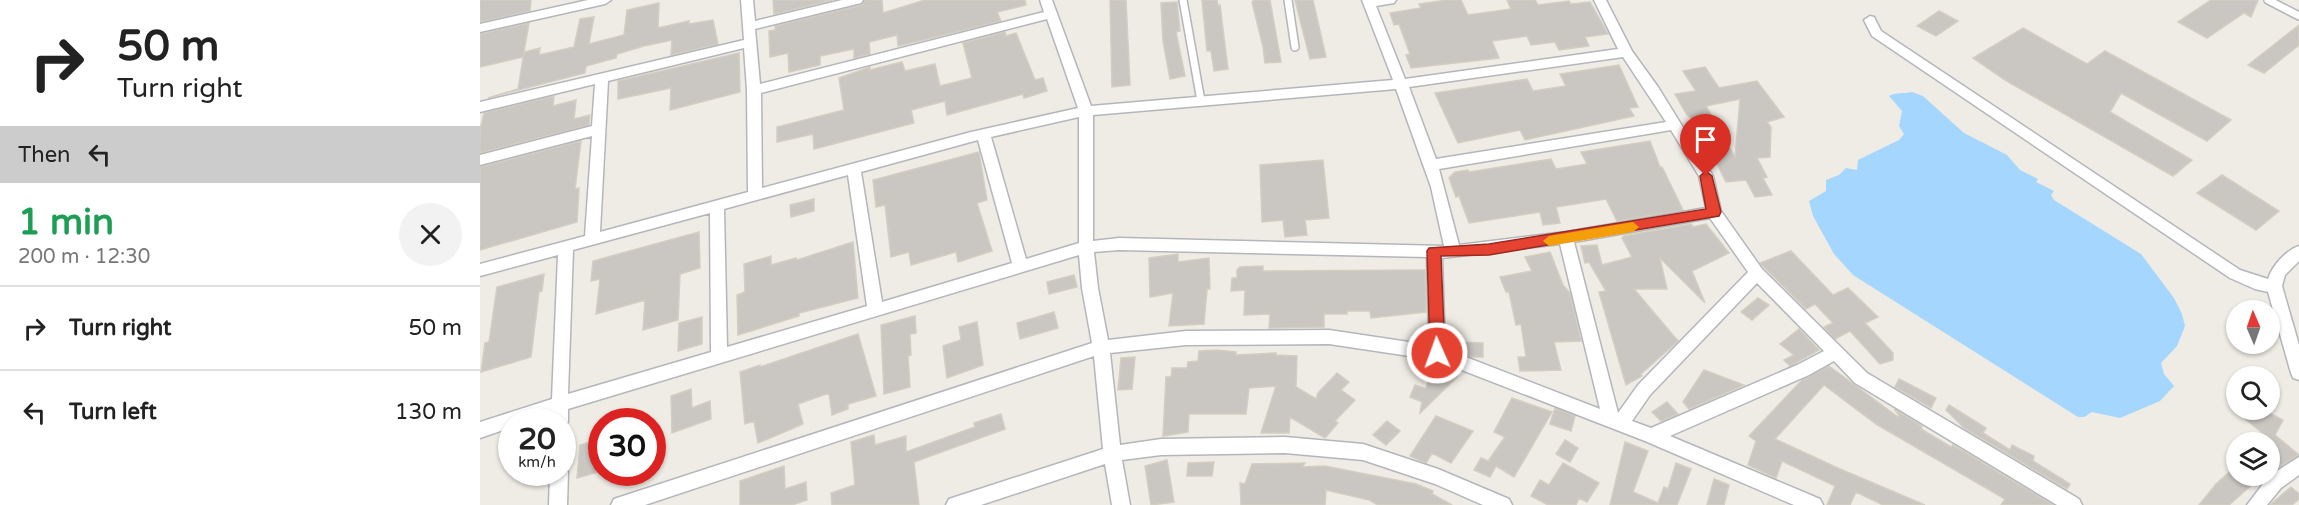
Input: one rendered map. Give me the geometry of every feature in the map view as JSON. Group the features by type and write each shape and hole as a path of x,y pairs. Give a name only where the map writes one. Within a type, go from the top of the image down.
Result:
{"street":[{"path":"480,28 604,0"},
{"path":"747,0 754,90 755,195"},
{"path":"750,26 857,0"},
{"path":"1046,0 1086,111 1086,247 1090,288 1101,347 1112,454 1121,505"},
{"path":"1390,0 1369,2 1430,165 1449,224 1453,252"},
{"path":"1600,0 1626,52 1706,176 1714,212 1757,273 1861,378 2073,505"},
{"path":"754,90 1050,14"},
{"path":"1870,20 1876,33 2235,274 2260,285 2274,286"},
{"path":"480,107 751,42"},
{"path":"480,270 983,134 1086,111 1401,84 1626,52"},
{"path":"592,240 602,77"},
{"path":"1430,165 1675,125"},
{"path":"480,160 600,129"},
{"path":"983,134 1021,267"},
{"path":"854,169 876,310"},
{"path":"717,206 718,356"},
{"path":"480,430 559,404 1086,247 1119,244 1453,252 1566,238 1714,212"},
{"path":"1566,238 1615,422"},
{"path":"559,408 566,247"},
{"path":"1434,251 1437,353"},
{"path":"2299,252 2278,272 2274,286 2299,373"},
{"path":"1615,422 1757,273"},
{"path":"620,505 1101,347 1186,338 1329,337 1437,353 1651,436 1814,505"},
{"path":"1651,436 1803,370 1834,353"},
{"path":"955,505 1112,454 1161,447 1285,445 1363,452 1438,477 1503,505"},
{"path":"2256,505 2275,482 2299,465"},
{"path":"558,505 559,486"}],"lane":[{"path":"1183,0 1201,101"},
{"path":"1288,0 1295,46"},
{"path":"2268,0 2299,16"}],"water":[{"path":"1912,92 1923,96 1964,133 2007,155 2020,170 2038,179 2036,182 2054,191 2051,195 2054,200 2141,254 2174,298 2185,326 2177,346 2161,363 2164,374 2174,386 2160,401 2120,418 2092,412 2084,417 2078,417 1853,275 1834,254 1813,216 1809,201 1826,191 1826,180 1839,175 1846,168 1857,170 1858,160 1899,140 1904,134 1899,126 1902,111 1889,96"}],"building":[{"path":"480,0 531,0 530,11 480,22"},
{"path":"773,0 832,0 774,14"},
{"path":"865,0 882,0 883,13 925,0 1025,0 1026,5 997,12 1001,21 898,46 897,35 869,42 870,54 854,58 854,49 820,56 820,65 789,72 788,53 770,57 769,31 775,30 775,26 862,5"},
{"path":"1110,0 1126,0 1130,85 1112,87"},
{"path":"1202,0 1217,0 1218,6 1220,5 1228,69 1214,71 1211,51 1207,51"},
{"path":"1270,0 1281,62 1265,63 1252,2"},
{"path":"1295,0 1313,0 1326,57 1310,59"},
{"path":"1461,0 1468,15 1511,9 1507,0 1535,0 1538,5 1569,1 1571,4 1590,2 1608,34 1585,37 1589,46 1559,50 1555,42 1531,45 1527,36 1492,41 1499,58 1411,68 1406,55 1410,54 1399,24 1394,25 1390,13 1421,8 1419,4"},
{"path":"2211,0 2258,0 2251,17 2244,13 2207,38 2178,22"},
{"path":"1177,2 1180,31 1176,32 1185,76 1170,79 1163,41 1161,3"},
{"path":"659,3 658,28 689,21 689,24 713,20 718,44 671,55 672,40 644,46 617,54 616,58 586,66 585,73 488,98 518,89 524,52 540,48 539,55 574,47 580,19 594,17 589,44 624,35 627,10"},
{"path":"1939,11 1958,21 1936,36 1917,26"},
{"path":"529,23 523,57 480,67 480,34"},
{"path":"2299,25 2299,45 2264,73 2248,65"},
{"path":"2023,28 2087,64 2105,51 2231,120 2207,141 2121,93 2110,112 2192,160 2173,176 2005,80 1973,58"},
{"path":"1005,32 1006,36 1016,33 1035,80 1043,78 1047,91 1024,98 1023,94 947,115 945,101 911,110 914,123 814,149 813,134 777,142 777,127 844,110 839,78 870,67 870,70 902,62 905,71 935,64 940,86 972,78 963,43"},
{"path":"739,53 740,92 670,110 671,88 618,99 618,81"},
{"path":"1619,65 1638,107 1629,108 1634,116 1525,140 1520,130 1458,143 1435,93 1527,79 1533,91 1566,86 1560,74"},
{"path":"1705,67 1719,88 1757,81 1784,117 1767,122 1771,127 1770,157 1757,158 1767,177 1763,178 1772,195 1755,197 1746,180 1726,182 1710,150 1730,148 1735,157 1740,99 1706,106 1714,120 1696,122 1687,115 1675,94 1696,91 1683,71"},
{"path":"554,96 553,106 576,100 574,119 590,115 589,125 480,153 480,130 484,113"},
{"path":"581,141 575,189 579,188 577,222 480,250 480,167"},
{"path":"1650,141 1660,167 1683,210 1617,221 1606,199 1556,207 1560,223 1543,225 1540,212 1469,223 1459,196 1456,197 1449,178 1455,172 1468,170 1469,172 1551,159 1556,169 1587,164 1581,152"},
{"path":"979,152 987,200 977,203 992,251 958,262 956,252 911,265 909,252 891,257 885,205 876,207 873,180"},
{"path":"1323,160 1329,218 1305,220 1307,235 1285,237 1283,220 1262,222 1260,165"},
{"path":"2222,175 2279,211 2256,230 2197,193"},
{"path":"814,199 814,211 791,217 790,205"},
{"path":"1691,224 1693,227 1706,224 1729,253 1692,271 1705,303 1660,258 1667,289 1634,289 1678,341 1641,374 1642,376 1626,385 1599,292 1606,291 1589,262 1585,263 1581,246 1597,245 1602,265 1632,257 1622,238 1624,236"},
{"path":"699,232 700,268 680,274 678,320 643,330 645,300 596,314 600,279 591,281 593,261"},
{"path":"853,242 858,298 799,313 799,316 738,335 737,295 745,292 744,264 771,256 771,265 796,258 797,260"},
{"path":"1791,251 1833,295 1848,288 1878,317 1865,323 1893,353 1893,360 1880,364 1850,331 1835,339 1824,327 1833,323 1815,304 1806,309 1760,263"},
{"path":"1550,252 1563,285 1570,293 1581,341 1554,342 1561,370 1520,371 1518,357 1526,357 1521,324 1516,325 1509,292 1506,292 1500,277 1532,271 1525,257"},
{"path":"1178,254 1178,262 1209,258 1210,289 1207,289 1204,324 1169,326 1173,293 1150,297 1149,258"},
{"path":"1263,266 1263,271 1425,270 1426,312 1371,318 1370,311 1347,311 1347,314 1324,314 1324,327 1269,328 1270,314 1244,315 1245,290 1231,291 1232,278 1237,278 1237,270 1240,267"},
{"path":"544,274 542,291 539,292 531,357 481,372 485,343 489,342 497,287"},
{"path":"1074,275 1077,287 1049,294 1047,282"},
{"path":"1758,298 1769,305 1752,320 1741,312"},
{"path":"1054,312 1058,328 1020,339 1017,323"},
{"path":"915,316 916,333 910,334 911,355 908,356 910,387 884,394 881,325"},
{"path":"702,317 702,344 678,351 679,323"},
{"path":"977,322 983,365 947,378 943,346 961,340 959,327"},
{"path":"1799,329 1819,350 1790,366 1784,360 1794,355 1780,344"},
{"path":"858,334 876,396 848,404 848,409 832,415 829,393 798,404 803,424 758,443 754,421 745,424 740,372"},
{"path":"1458,342 1483,343 1483,357 1471,357 1458,351"},
{"path":"1199,351 1236,352 1236,355 1276,353 1276,355 1297,356 1296,387 1316,399 1318,393 1337,373 1349,382 1341,390 1355,400 1335,421 1338,423 1325,438 1290,417 1289,433 1261,433 1276,386 1249,388 1246,414 1189,414 1188,432 1163,436 1166,377 1171,377 1172,368 1187,368 1188,362 1198,361"},
{"path":"1135,357 1132,389 1118,390 1121,358"},
{"path":"1829,366 1898,417 1894,409 1922,426 1921,429 1951,447 1953,445 2053,505 2001,505 2005,499 1876,424 1824,385 1775,439 1925,505 1883,505 1856,492 1850,505 1827,505 1835,486 1782,461 1776,478 1748,465 1756,441 1749,436 1802,380"},
{"path":"1704,370 1744,385 1689,409 1683,402"},
{"path":"1430,372 1457,377 1420,413 1422,402 1410,397 1415,385 1426,389"},
{"path":"1899,379 1936,398 1931,408 1895,387"},
{"path":"691,389 692,408 710,401 711,419 672,433 671,396"},
{"path":"1512,398 1552,412 1514,477 1496,466 1490,477 1474,470 1481,458 1488,461 1505,437 1494,432"},
{"path":"1667,402 1678,414 1661,421 1652,412"},
{"path":"1949,405 1986,428 1983,433 2010,450 2012,445 2034,456 2033,461 2070,484 2067,489 1964,428 1946,410"},
{"path":"1555,408 1575,416 1571,431 1550,424"},
{"path":"1001,414 1005,429 914,462 919,505 832,505 831,493 855,485 851,442 874,435 875,445 906,436 906,452 975,427 974,423"},
{"path":"1436,416 1473,431 1451,463 1432,453 1426,463 1410,456"},
{"path":"2246,420 2283,420 2277,432 2261,432"},
{"path":"1387,421 1400,431 1386,445 1373,435"},
{"path":"2280,439 2299,455 2280,467"},
{"path":"1565,440 1578,448 1570,462 1556,454"},
{"path":"588,442 588,475 577,478 580,445"},
{"path":"1625,442 1648,451 1633,492 1658,503 1664,487 1668,489 1676,463 1691,469 1677,505 1610,505"},
{"path":"1167,460 1174,502 1151,505 1145,466"},
{"path":"1214,462 1212,476 1187,476 1188,463"},
{"path":"1305,463 1302,467 1325,466 1416,484 1433,491 1432,494 1452,505 1378,505 1369,500 1326,490 1325,505 1241,505 1240,483 1245,484 1252,464"},
{"path":"1563,463 1599,483 1587,502 1579,498 1576,505 1548,505 1531,496 1540,480 1549,485"},
{"path":"784,466 785,489 806,482 807,500 792,505 740,505 740,481"},
{"path":"2226,475 2226,486 2250,486 2229,505 2199,505"},
{"path":"1714,479 1729,485 1724,505 1707,505"},
{"path":"2291,487 2299,494 2299,499 2292,505 2270,505"}],"slow traffic":[{"path":"1549,241 1633,227"}],"route":[{"path":"1437,353 1434,251 1489,250 1714,212 1706,176"}]}
